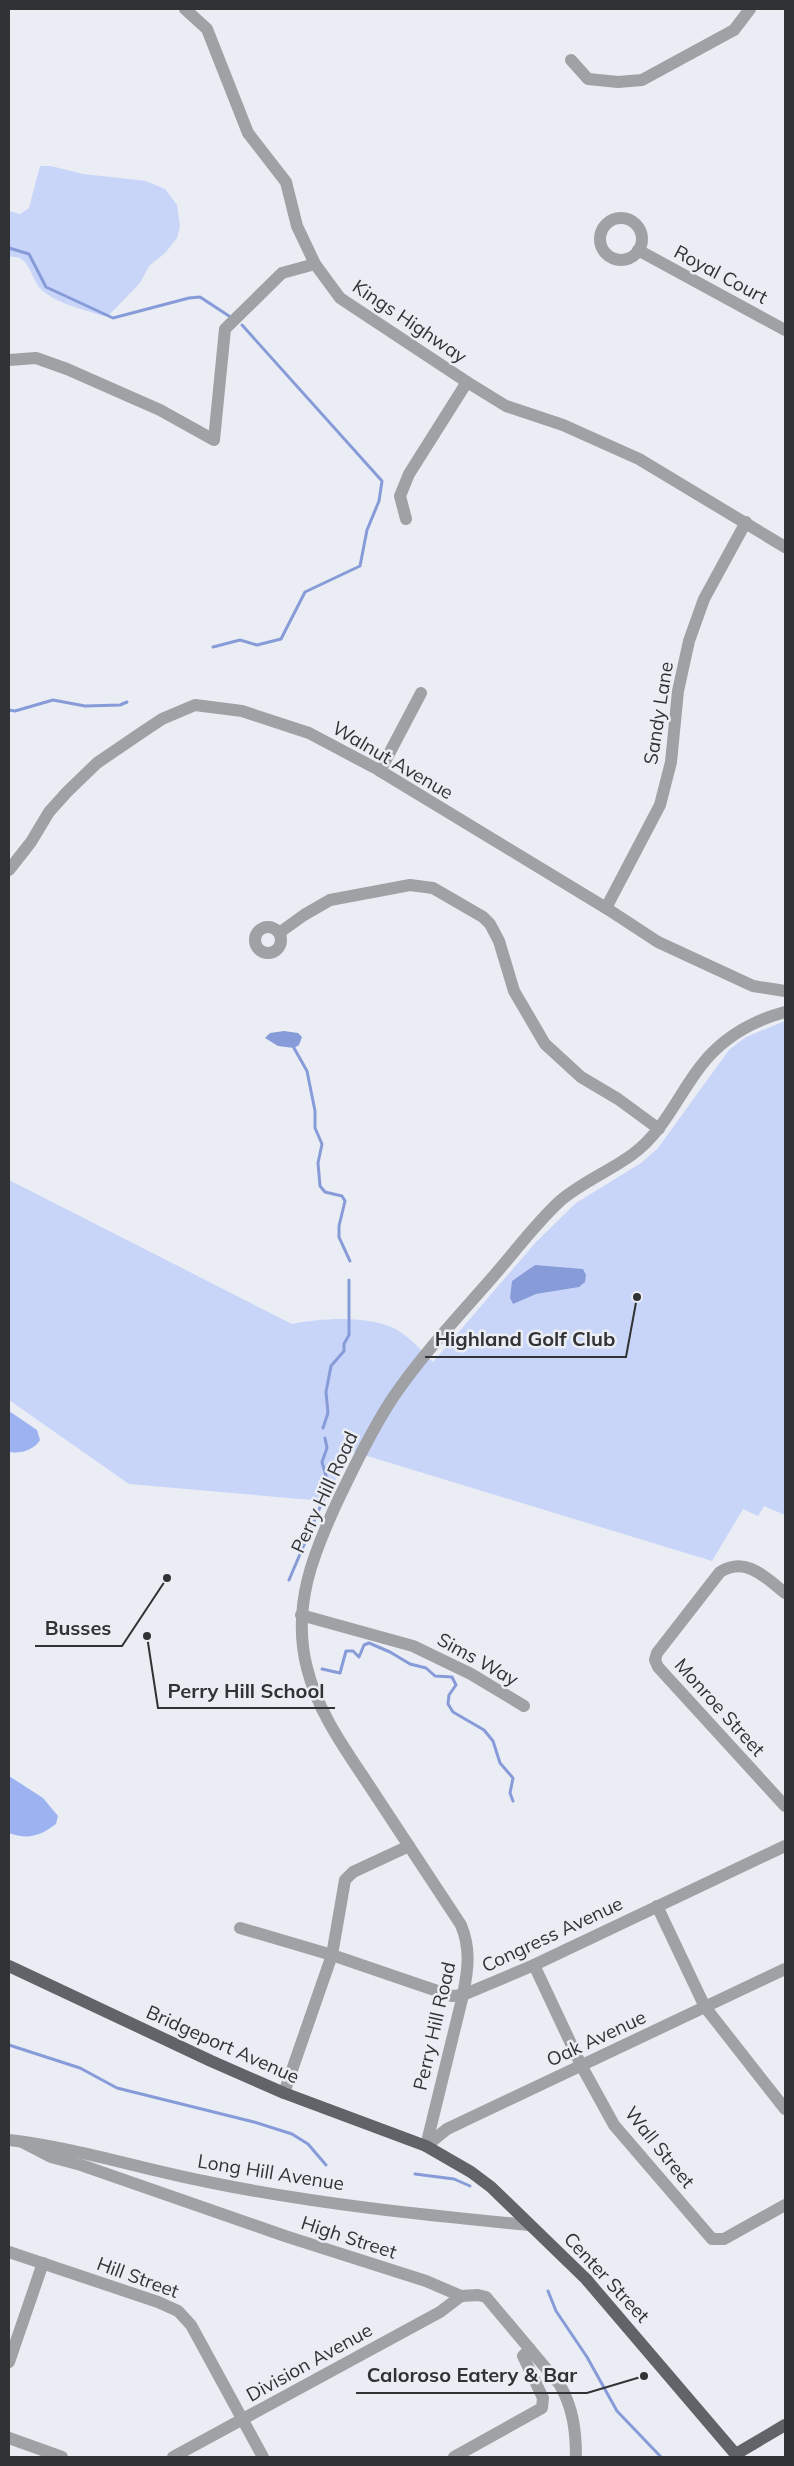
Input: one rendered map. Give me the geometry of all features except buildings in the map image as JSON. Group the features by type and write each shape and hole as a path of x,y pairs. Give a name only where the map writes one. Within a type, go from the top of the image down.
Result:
{"main road":[{"name":"Bridgeport Avenue","path":"9,1966 211,2061 284,2093 426,2146"},
{"name":"Center Street","path":"426,2146 451,2158 480,2178 558,2250 592,2286 735,2456"},
{"path":"735,2456 785,2424"}],"street":[{"name":"Kings Highway","path":"185,9 207,28 248,134 286,182 297,226 315,264 340,298 506,406 563,425 633,456 785,547"},
{"path":"570,60 588,79 618,82 642,80 734,30 750,9"},
{"name":"Royal Court","path":"638,250 785,330"},
{"path":"9,360 36,358 67,369 160,410 214,440 225,329 282,273 315,264"},
{"path":"406,519 400,496 409,474 467,382"},
{"name":"Sandy Lane","path":"606,908 660,805 671,762 678,691 689,641 704,599 746,522"},
{"path":"380,771 422,693"},
{"name":"Walnut Avenue","path":"9,870 31,842 49,812 97,763 162,719 195,705 242,711 309,733 380,771 606,908 658,942 722,974 753,986 785,991"},
{"path":"279,933 304,915 330,900 410,884 433,888 483,917 490,924 499,942 514,991 545,1044 581,1077 618,1099 659,1129"},
{"name":"Perry Hill Road","path":"426,2146 428,2128 463,1995 469,1957 465,1934 410,1846 335,1734 318,1703 306,1665 301,1615 308,1572 318,1543 370,1437 400,1388 431,1349 547,1214 570,1193 633,1154 659,1129 699,1068 716,1049 750,1025 785,1012"},
{"name":"Monroe Street","path":"785,1594 751,1568 741,1565 730,1566 720,1572 657,1653 655,1660 658,1667 785,1806"},
{"name":"Sims Way","path":"301,1615 413,1646 472,1674 524,1706"},
{"path":"284,2093 332,1955 345,1880 353,1872 410,1846"},
{"name":"Congress Avenue","path":"463,1995 534,1966 785,1846"},
{"path":"657,1906 705,2007 785,2109"},
{"path":"240,1928 332,1955 452,1996 463,1995"},
{"name":"Wall Street","path":"534,1966 581,2065 614,2125 712,2239 724,2239 785,2205"},
{"name":"Oak Avenue","path":"426,2146 447,2129 785,1968"},
{"name":"Long Hill Avenue","path":"9,2140 70,2149 212,2183 255,2191 450,2217 529,2225"},
{"name":"High Street","path":"22,2142 51,2157 81,2165 285,2236 426,2282 461,2296 478,2295 486,2297 560,2385 569,2400 576,2437 576,2457"},
{"name":"Hill Street","path":"9,2252 158,2302 178,2311 197,2334 263,2457"},
{"path":"9,2362 11,2348 43,2263"},
{"name":"Division Avenue","path":"173,2457 440,2312 461,2296"},
{"path":"454,2457 542,2408 543,2398 523,2356 530,2349"},
{"path":"9,2438 62,2457"}],"shaded area":[{"path":"40,166 51,166 83,174 146,181 165,189 177,205 180,226 177,238 165,253 149,266 140,283 108,316 78,308 45,293 39,287 25,262 16,257 9,257 9,211 20,214 29,208"},
{"path":"785,1021 785,1515 764,1506 758,1516 743,1509 712,1561 351,1451 324,1501 129,1484 9,1400 9,1180 292,1324 333,1319 363,1320 378,1323 402,1333 433,1362 536,1242 576,1203 641,1163 658,1148 729,1050 746,1037"},
{"path":"284,1031 298,1033 302,1037 299,1045 294,1048 278,1046 265,1038 270,1033"},
{"path":"535,1265 583,1269 586,1275 585,1282 579,1287 536,1294 513,1304 510,1298 512,1281"},
{"path":"9,1411 37,1430 40,1440 31,1449 22,1452 9,1452"},
{"path":"9,1776 43,1798 58,1816 56,1824 34,1836 9,1833"}],"waterway":[{"path":"9,248 29,254 46,287 113,318 189,298 200,297 229,316"},
{"path":"213,647 240,640 257,645 281,639 305,592 360,566 367,530 379,501 382,481 242,325"},
{"path":"9,710 15,711 53,700 85,706 120,705 127,702"},
{"path":"294,1048 307,1071 315,1111 315,1128 322,1144 318,1163 320,1186 325,1192 342,1196 345,1201 339,1226 339,1237 350,1261"},
{"path":"323,1428 328,1413 326,1392 331,1366 344,1351 344,1344 349,1335 349,1280"},
{"path":"289,1580 329,1486 322,1462 327,1448 325,1438"},
{"path":"322,1669 340,1673 346,1651 353,1651 359,1657 364,1645 369,1643 390,1652 410,1664 426,1668 435,1676 452,1677 456,1685 449,1695 448,1704 453,1712 484,1730 493,1741 500,1763 513,1778 510,1793 513,1801"},
{"path":"9,2045 80,2068 117,2088 254,2122 292,2134 308,2144 326,2165"},
{"path":"415,2174 454,2179 470,2186"},
{"path":"548,2291 556,2311 587,2357 617,2411 661,2457"}],"place":[{"name":"Highland Golf Club","path":"637,1297"},
{"name":"Busses","path":"167,1578"},
{"name":"Perry Hill School","path":"147,1636"},
{"name":"Caloroso Eatery & Bar","path":"644,2376"}]}
